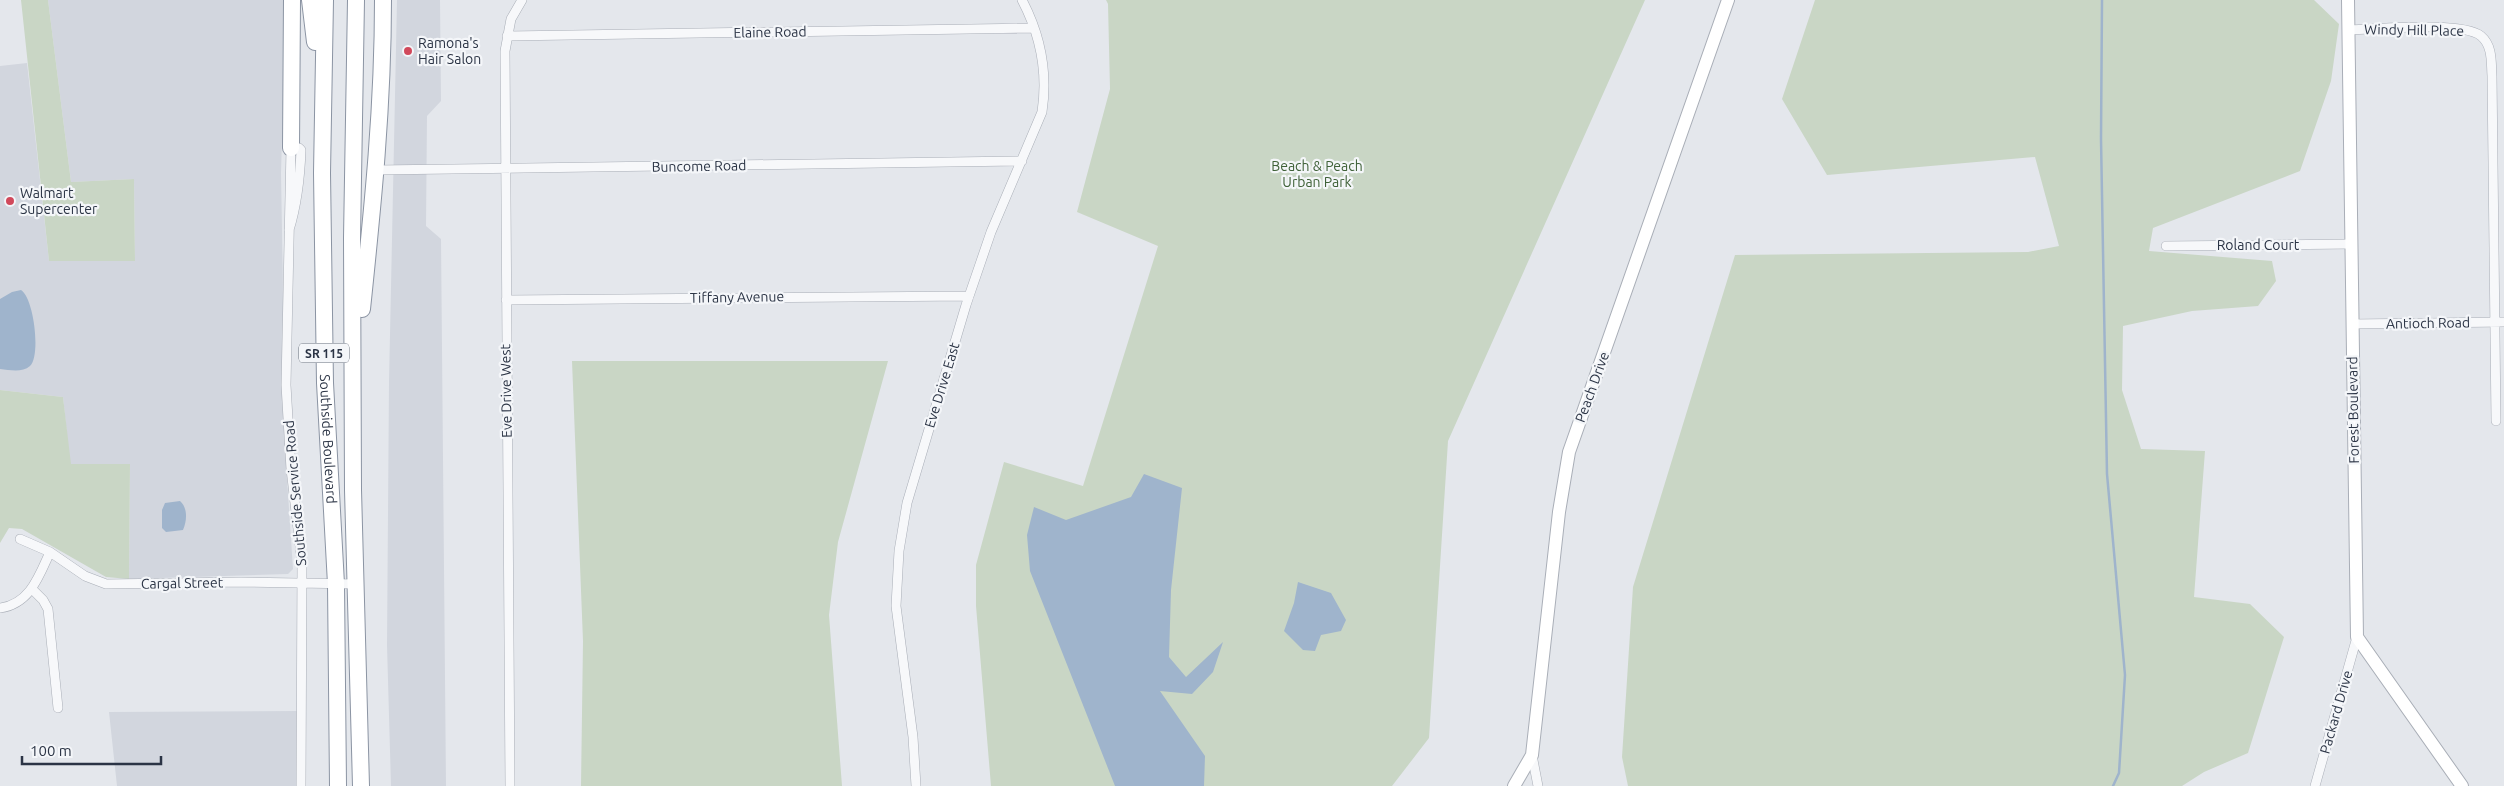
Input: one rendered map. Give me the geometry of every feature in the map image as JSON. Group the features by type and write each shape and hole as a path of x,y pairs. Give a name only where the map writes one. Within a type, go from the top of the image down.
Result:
{"highway":[{"path":"290,148 292,0"},
{"path":"310,0 323,123"},
{"name":"Southside Boulevard","path":"325,0 323,123 325,383 336,584 338,786"},
{"name":"Southside Boulevard","path":"356,0 352,238 353,490 361,786"},
{"path":"354,378 377,170 383,76 383,0"}],"street":[{"name":"Eve Drive West","path":"510,786 504,51 511,19 522,0"},
{"name":"Eve Drive East","path":"916,786 913,736 896,606 899,551 914,477 969,296 990,232 1042,112 1045,93 1044,62 1034,28 1022,0"},
{"name":"Peach Drive","path":"1514,786 1532,755 1559,512 1569,452 1728,0"},
{"name":"Forest Boulevard","path":"2348,0 2357,638"},
{"name":"Elaine Road","path":"507,36 1034,28"},
{"name":"Windy Hill Place","path":"2348,30 2464,28 2482,37 2488,45 2492,76 2500,322 2496,421"},
{"name":"Southside Service Road","path":"290,148 286,385 290,469 302,562 301,786"},
{"name":"Buncome Road","path":"377,170 1022,161"},
{"name":"Roland Court","path":"2166,246 2351,244"},
{"name":"Tiffany Avenue","path":"506,300 969,296"},
{"name":"Antioch Road","path":"2352,324 2500,322"},
{"name":"Cargal Street","path":"20,539 50,552 86,576 106,584 356,584"},
{"path":"0,608 16,604 32,589 50,552"},
{"path":"32,589 44,600 48,609 58,708"},
{"path":"2357,638 2462,786"},
{"name":"Packard Drive","path":"2314,786 2357,638"},
{"path":"1532,755 1538,786"}],"shaded area":[{"path":"48,0 286,0 281,173 286,464 293,569 288,574 129,579 130,464 70,464 63,397 0,390 0,66 27,63 49,261 135,260 134,179 71,182"},
{"path":"397,0 440,0 441,101 427,116 426,226 441,239 446,786 391,786 387,645 389,383"},
{"path":"298,711 299,786 117,786 109,712"}],"green space":[{"path":"21,0 48,0 71,182 134,179 135,261 49,261"},
{"name":"Beach & Peach Urban Park","path":"1106,0 1645,0 1448,441 1429,738 1392,786 991,786 976,606 976,565 1004,462 1083,486 1158,246 1077,212 1110,89 1108,4"},
{"path":"1815,0 2314,0 2339,24 2331,81 2300,171 2153,228 2149,251 2272,261 2276,281 2258,306 2192,311 2123,326 2122,390 2141,449 2205,451 2194,597 2250,604 2284,637 2248,753 2204,772 2182,786 1628,786 1622,757 1633,587 1735,255 2028,252 2059,246 2035,157 1827,175 1782,99"},
{"path":"572,361 888,361 838,542 829,615 842,786 581,786 583,641"},
{"path":"0,390 63,397 71,464 130,464 129,579 106,577 22,529 9,528 0,543"}],"water":[{"path":"21,290 26,295 32,315 35,340 33,360 30,366 23,370 0,369 0,299 12,292"},
{"path":"1144,474 1182,488 1171,590 1169,657 1186,677 1223,642 1213,672 1192,694 1160,691 1205,756 1204,786 1115,786 1030,571 1027,535 1034,507 1066,520 1131,497"},
{"path":"180,501 183,504 186,515 183,530 166,532 162,528 162,510 165,503"},
{"path":"1298,582 1331,593 1346,620 1341,631 1321,635 1315,651 1303,650 1284,631 1294,603"}],"waterway":[{"path":"2102,0 2101,139 2107,474 2125,675 2119,773 2113,786"}],"place":[{"name":"Ramona's Hair Salon","path":"408,51"},
{"name":"Walmart Supercenter","path":"10,201"}]}
